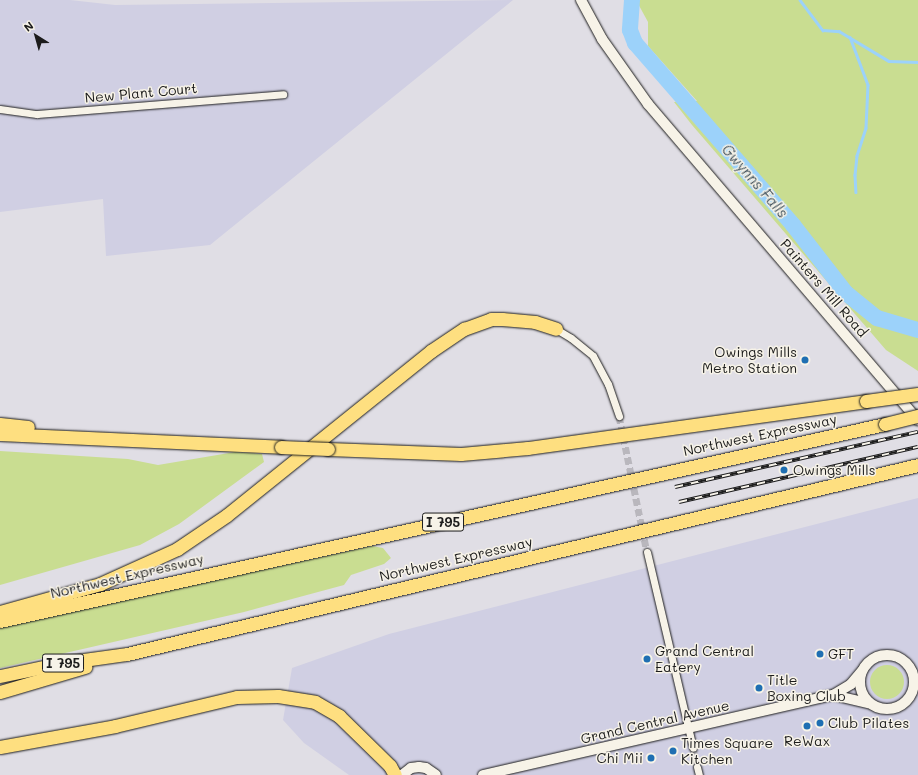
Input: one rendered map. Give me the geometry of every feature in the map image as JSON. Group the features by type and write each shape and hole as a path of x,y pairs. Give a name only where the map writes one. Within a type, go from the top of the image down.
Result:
{"highway":[{"path":"0,612 100,584 177,549 227,515 431,351 464,329 484,321 502,319 535,322 556,329"},
{"path":"0,434 461,454 528,448 918,394"},
{"name":"Northwest Expressway","path":"0,621 918,416"},
{"path":"0,424 118,439"},
{"name":"Northwest Expressway","path":"0,676 62,663 127,654 918,465"},
{"path":"0,692 127,654"},
{"path":"0,747 115,726 237,697 278,696 315,702 339,716 390,766 395,775"}],"street":[{"name":"Painters Mill Road","path":"581,0 602,38 648,104 918,420"},
{"name":"New Plant Court","path":"0,110 37,114 283,94"},
{"path":"556,329 571,338 592,356 608,384 619,416"},
{"path":"648,552 693,748"},
{"name":"Grand Central Avenue","path":"483,775 833,695 851,684 867,663 884,655 918,662"},
{"name":"Grand Central Avenue","path":"833,695 869,703 881,709 890,710 906,702 916,690 914,674 904,659"},
{"path":"862,671 861,690 869,703"},
{"path":"402,775 419,767 426,768 436,775"},
{"path":"697,767 699,775"}],"shaded area":[{"path":"0,0 70,0 115,5 513,0 210,245 106,256 103,199 0,212"},
{"path":"918,498 918,775 349,775 304,743 283,720 292,668 389,634"}],"green space":[{"path":"636,0 918,0 918,371 886,350 692,125 674,102 697,101 648,46 648,22"},
{"path":"0,451 128,459 158,465 235,452 262,454 264,462 179,524 140,545 0,585"},
{"path":"372,546 383,548 391,558 384,564 351,575 344,585 244,612 0,668 0,626"},
{"path":"890,665 899,670 903,675 903,689 899,694 894,698 884,699 880,698 871,689 870,679 871,675 880,666"}],"water":[{"path":"885,317 918,325 918,337 882,327 877,318"}],"waterway":[{"name":"Gwynns Falls","path":"632,0 630,30 635,43 793,225 846,293 877,318 918,330"},
{"path":"800,0 823,30 839,31 889,61 918,62"},
{"path":"850,37 868,85 866,128 857,156 855,175 856,192"}],"tunnel":[{"path":"619,416 647,552"},
{"path":"693,748 697,767"}],"railway":[{"path":"675,487 918,432"},
{"path":"679,502 918,447"}],"place":[{"name":"Owings Mills Metro Station","path":"805,360"},
{"name":"Owings Mills","path":"784,470"},
{"name":"GFT","path":"820,654"},
{"name":"Grand Central Eatery","path":"647,659"},
{"name":"Title Boxing Club","path":"759,688"},
{"name":"Club Pilates","path":"820,723"},
{"name":"ReWax","path":"807,726"},
{"name":"Times Square Kitchen","path":"673,751"},
{"name":"Chi Mii","path":"651,758"}]}
